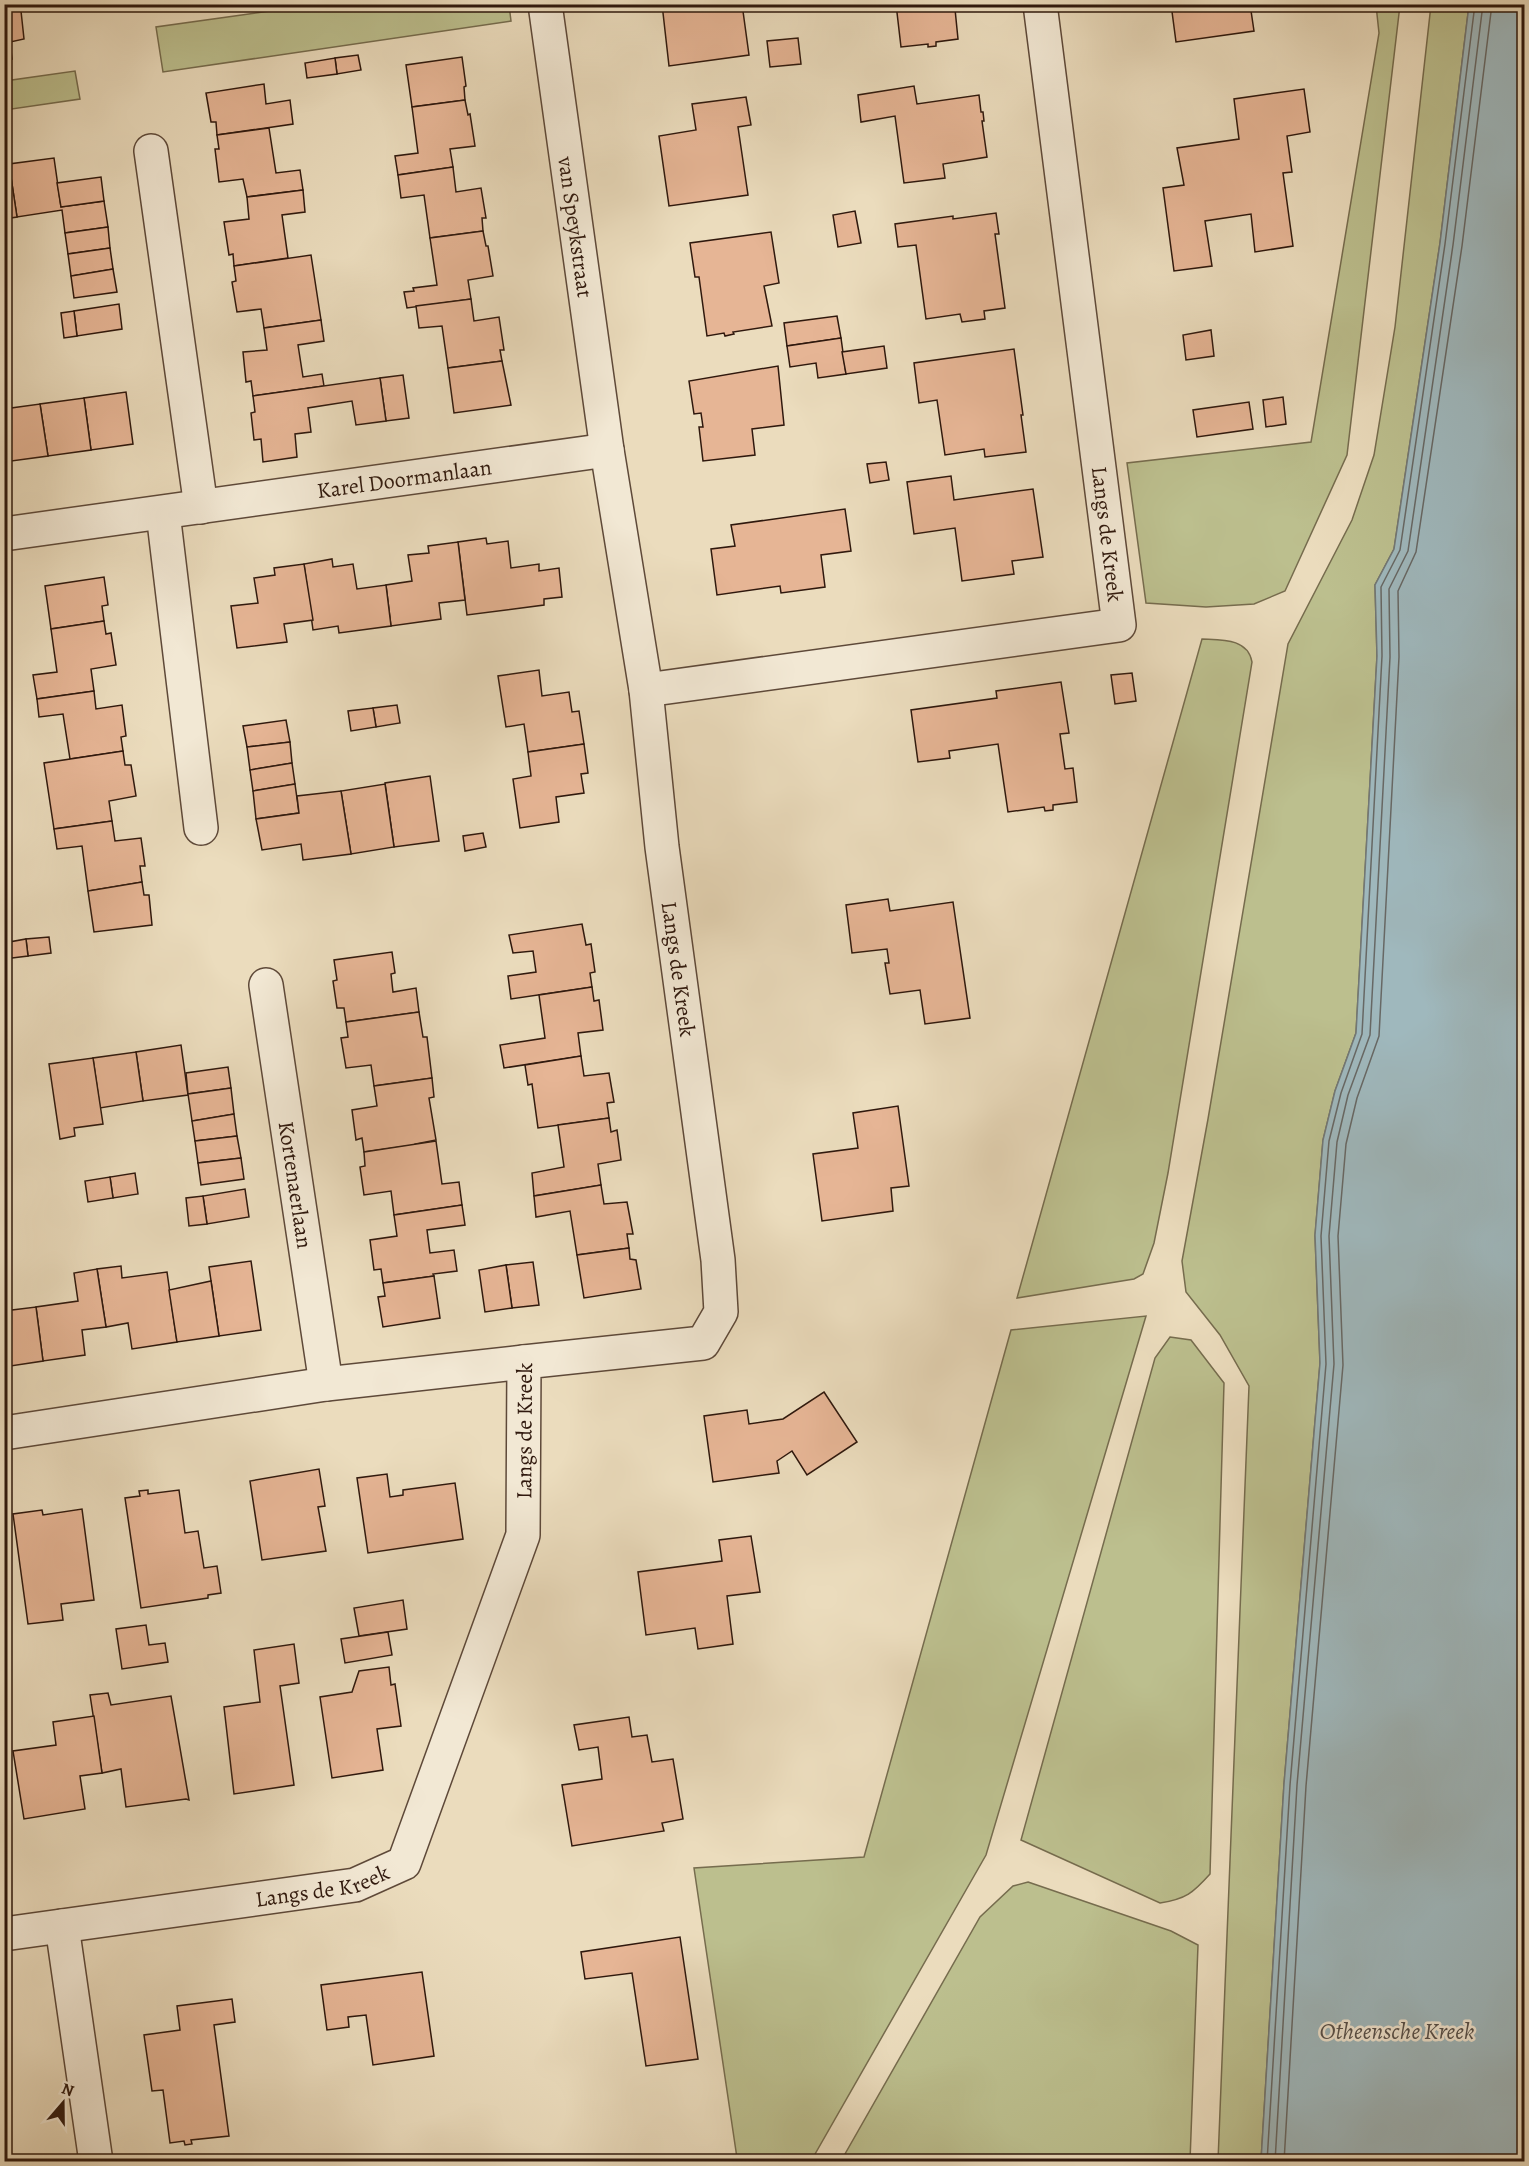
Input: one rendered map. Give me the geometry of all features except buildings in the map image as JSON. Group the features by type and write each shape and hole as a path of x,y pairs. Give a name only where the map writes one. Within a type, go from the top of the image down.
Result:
{"street":[{"name":"van Speykstraat","path":"545,4 607,450"},
{"name":"Langs de Kreek","path":"646,690 1119,625 1040,4"},
{"path":"151,151 201,507"},
{"name":"Karel Doormanlaan","path":"4,534 607,450"},
{"name":"Langs de Kreek","path":"4,1934 355,1885 404,1863 523,1535 524,1362 703,1343 721,1312 718,1260 662,847 646,690 607,450"},
{"path":"163,513 201,828"},
{"name":"Kortenaerlaan","path":"266,985 326,1384"},
{"path":"4,1433 326,1384 524,1362"},
{"path":"62,1926 96,2162"}],"green space":[{"path":"319,4 509,5 511,21 163,72 156,27"},
{"path":"1376,5 1400,5 1347,455 1285,591 1254,604 1206,607 1146,603 1127,463 1311,442 1379,33"},
{"path":"1431,5 1469,5 1440,243 1394,549 1375,585 1377,656 1356,1033 1335,1091 1323,1140 1315,1236 1320,1363 1284,1784 1261,2161 1218,2161 1249,1386 1220,1335 1186,1292 1182,1261 1288,644 1352,520 1374,455 1395,327"},
{"path":"75,71 80,99 5,110 5,81"},
{"path":"1202,639 1225,640 1239,644 1245,648 1252,662 1168,1173 1154,1243 1143,1274 1134,1279 1017,1298"},
{"path":"1146,1316 986,1855 811,2161 716,2161 737,2158 694,1868 864,1857 1011,1330"},
{"path":"1170,1337 1191,1340 1224,1383 1210,1874 1188,1894 1160,1903 1021,1840 1155,1358"},
{"path":"1028,1882 1171,1931 1198,1945 1190,2161 841,2161 980,1917 1013,1886"}],"water":[{"name":"Otheensche Kreek","path":"1469,5 1524,5 1524,2161 1261,2161 1284,1784 1320,1363 1315,1235 1323,1140 1335,1091 1356,1033 1377,656 1375,585 1394,549 1440,243"}]}
